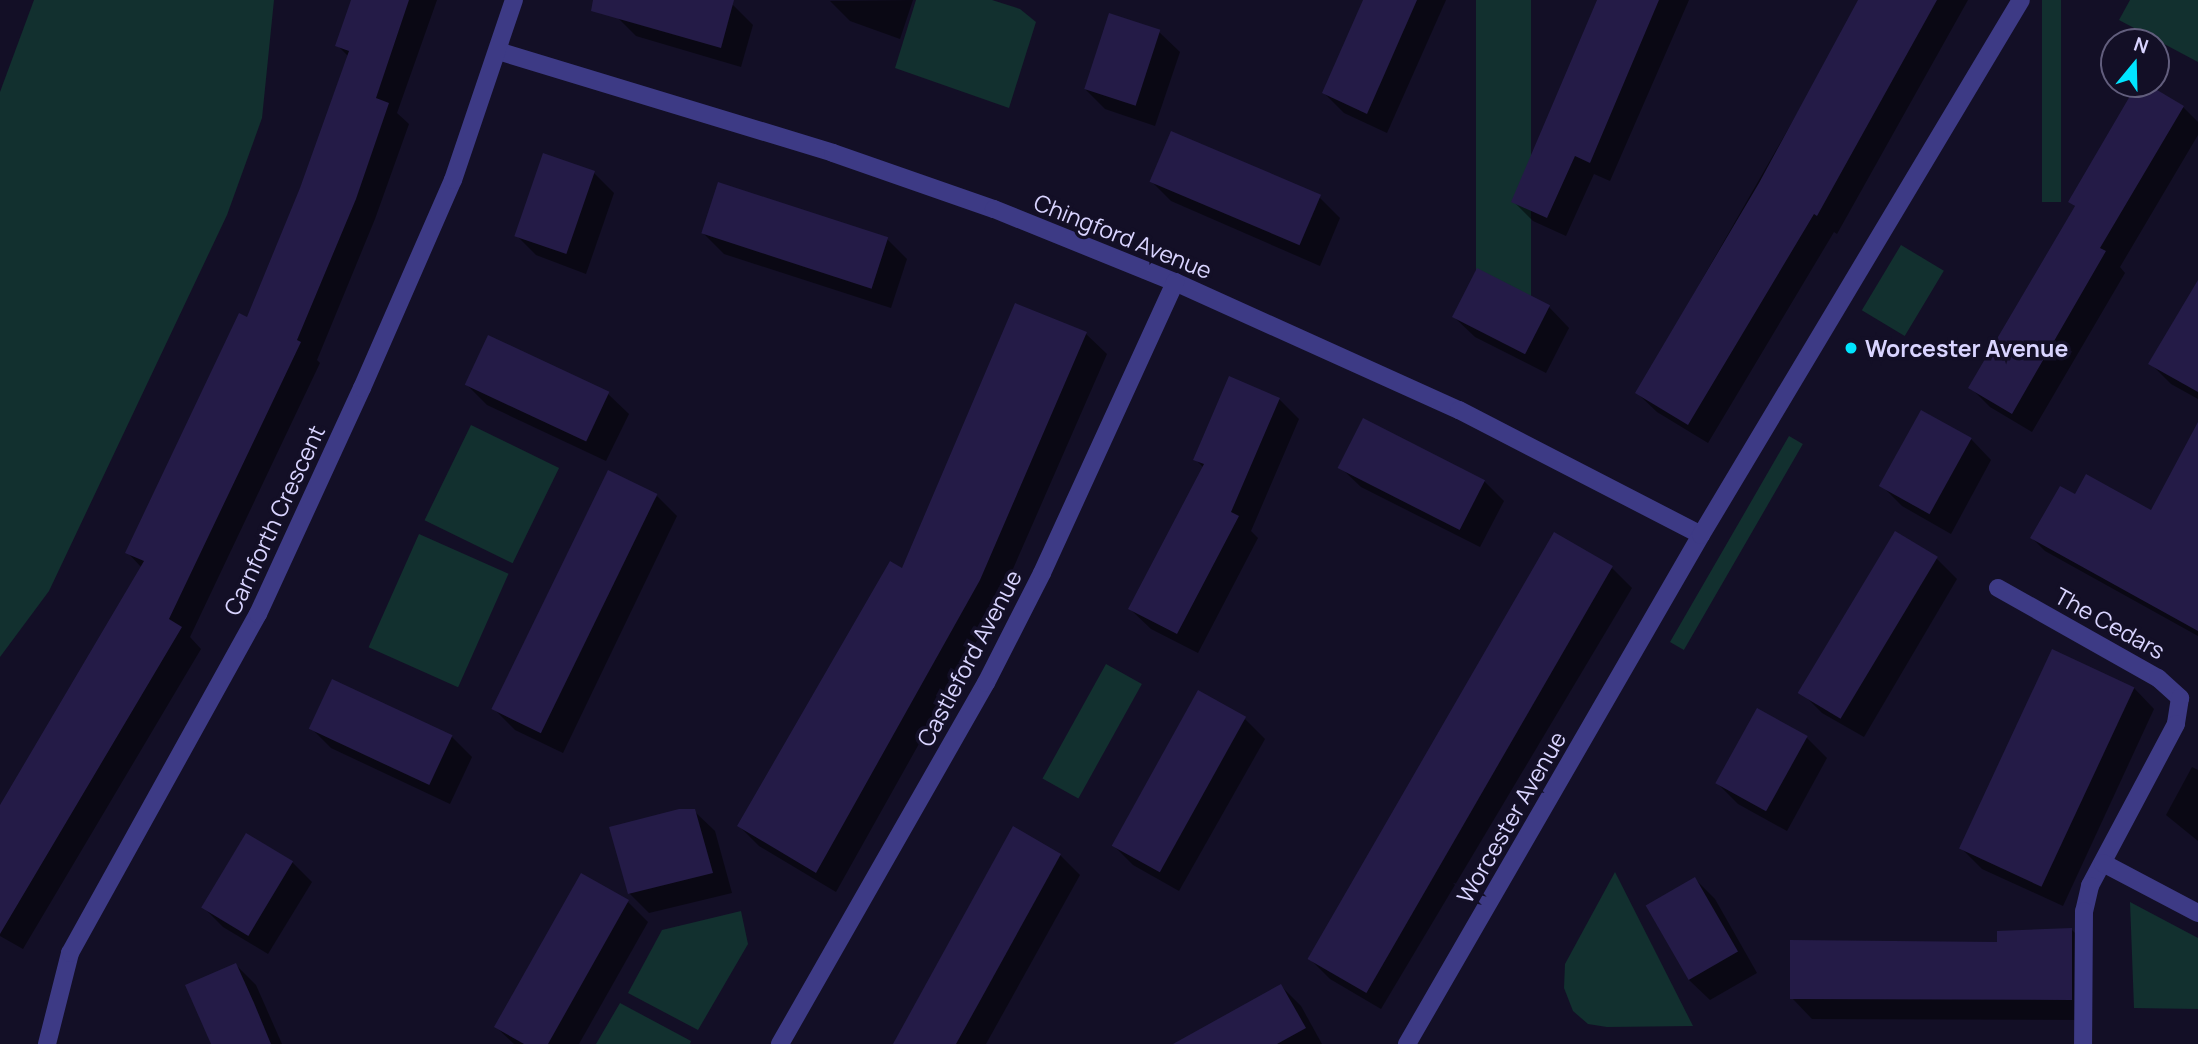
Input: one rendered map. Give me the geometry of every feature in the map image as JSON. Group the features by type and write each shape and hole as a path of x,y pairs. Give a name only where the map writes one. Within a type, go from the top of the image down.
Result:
{"street":[{"name":"Carnforth Crescent","path":"47,1044 70,953 258,614 453,180 514,0"},
{"name":"Worcester Avenue","path":"1407,1044 1701,535 2021,0"},
{"name":"Chingford Avenue","path":"498,51 833,153 994,209 1175,282 1459,410 1701,535"},
{"name":"Castleford Avenue","path":"780,1044 992,670 1175,282"},
{"name":"The Cedars","path":"1998,588 2158,678 2180,698 2176,724 2102,863 2084,911 2083,1044"},
{"path":"2102,863 2198,913"}],"green space":[{"path":"34,0 274,0 262,118 227,215 49,591 0,657 0,92"},
{"path":"916,0 992,0 1020,9 1036,22 1009,108 895,68"},
{"path":"1476,0 1531,0 1531,329 1476,329"},
{"path":"2042,0 2061,0 2061,202 2042,202"},
{"path":"2130,0 2198,0 2198,62 2170,47 2170,28 2134,28 2119,20"},
{"path":"1901,245 1944,271 1905,336 1862,310"},
{"path":"471,425 559,468 513,563 425,520"},
{"path":"1789,436 1803,444 1684,650 1670,642"},
{"path":"419,534 509,574 458,687 369,647"},
{"path":"1106,664 1142,684 1078,798 1042,779"},
{"path":"1615,872 1693,1026 1607,1027 1588,1024 1573,1011 1564,988 1565,964"},
{"path":"2130,902 2198,938 2198,1009 2134,1008"},
{"path":"741,911 748,944 698,1030 628,993 662,930"},
{"path":"620,1003 691,1041 690,1044 596,1044"}],"building":[{"path":"351,0 409,0 376,98 389,103 356,199 297,340 301,342 169,619 182,627 0,934 0,805 144,561 125,553 239,313 247,317 300,188 349,51 335,46"},
{"path":"593,0 734,0 721,48 591,11"},
{"path":"1363,0 1417,0 1367,114 1322,93"},
{"path":"1597,0 1659,0 1590,163 1575,156 1547,218 1511,202"},
{"path":"1858,0 1937,0 1817,216 1814,214 1688,425 1635,393 1759,183"},
{"path":"1109,13 1160,30 1136,106 1084,89"},
{"path":"2129,98 2170,98 2184,106 2100,248 2106,251 2012,414 1968,388 2075,206 2068,202"},
{"path":"1171,131 1321,195 1300,245 1150,182"},
{"path":"543,153 595,171 566,254 514,236"},
{"path":"718,182 888,237 872,289 701,233"},
{"path":"1477,268 1550,305 1525,354 1452,317"},
{"path":"2198,280 2198,392 2148,364"},
{"path":"1015,303 1087,332 980,580 816,873 737,826 890,561 902,568"},
{"path":"488,335 609,392 586,441 465,385"},
{"path":"1229,376 1280,398 1231,512 1239,516 1177,634 1128,609 1204,464 1193,460"},
{"path":"1921,410 1972,438 1930,514 1879,486"},
{"path":"1363,418 1485,480 1460,530 1338,468"},
{"path":"2198,422 2198,631 2030,538 2060,486 2075,494 2086,474 2151,510"},
{"path":"608,470 657,494 541,733 491,709"},
{"path":"1895,531 1938,557 1841,719 1798,693"},
{"path":"1554,532 1613,566 1366,993 1308,959"},
{"path":"2052,649 2134,687 2041,887 1959,848"},
{"path":"332,679 453,735 429,785 309,729"},
{"path":"1198,690 1246,717 1160,872 1112,846"},
{"path":"1757,708 1808,736 1766,811 1715,783"},
{"path":"679,809 695,809 713,873 628,894 609,827"},
{"path":"1013,826 1061,854 956,1044 893,1044"},
{"path":"246,833 293,861 248,936 201,908"},
{"path":"581,873 629,900 548,1044 524,1044 494,1027"},
{"path":"1695,877 1738,951 1689,980 1646,906"},
{"path":"2072,928 2072,1000 1790,999 1790,940 1997,942 1997,931"},
{"path":"236,963 271,1044 211,1044 185,985"},
{"path":"1281,984 1306,1028 1277,1044 1173,1044"}],"place":[{"name":"Worcester Avenue","path":"1851,348"}]}
